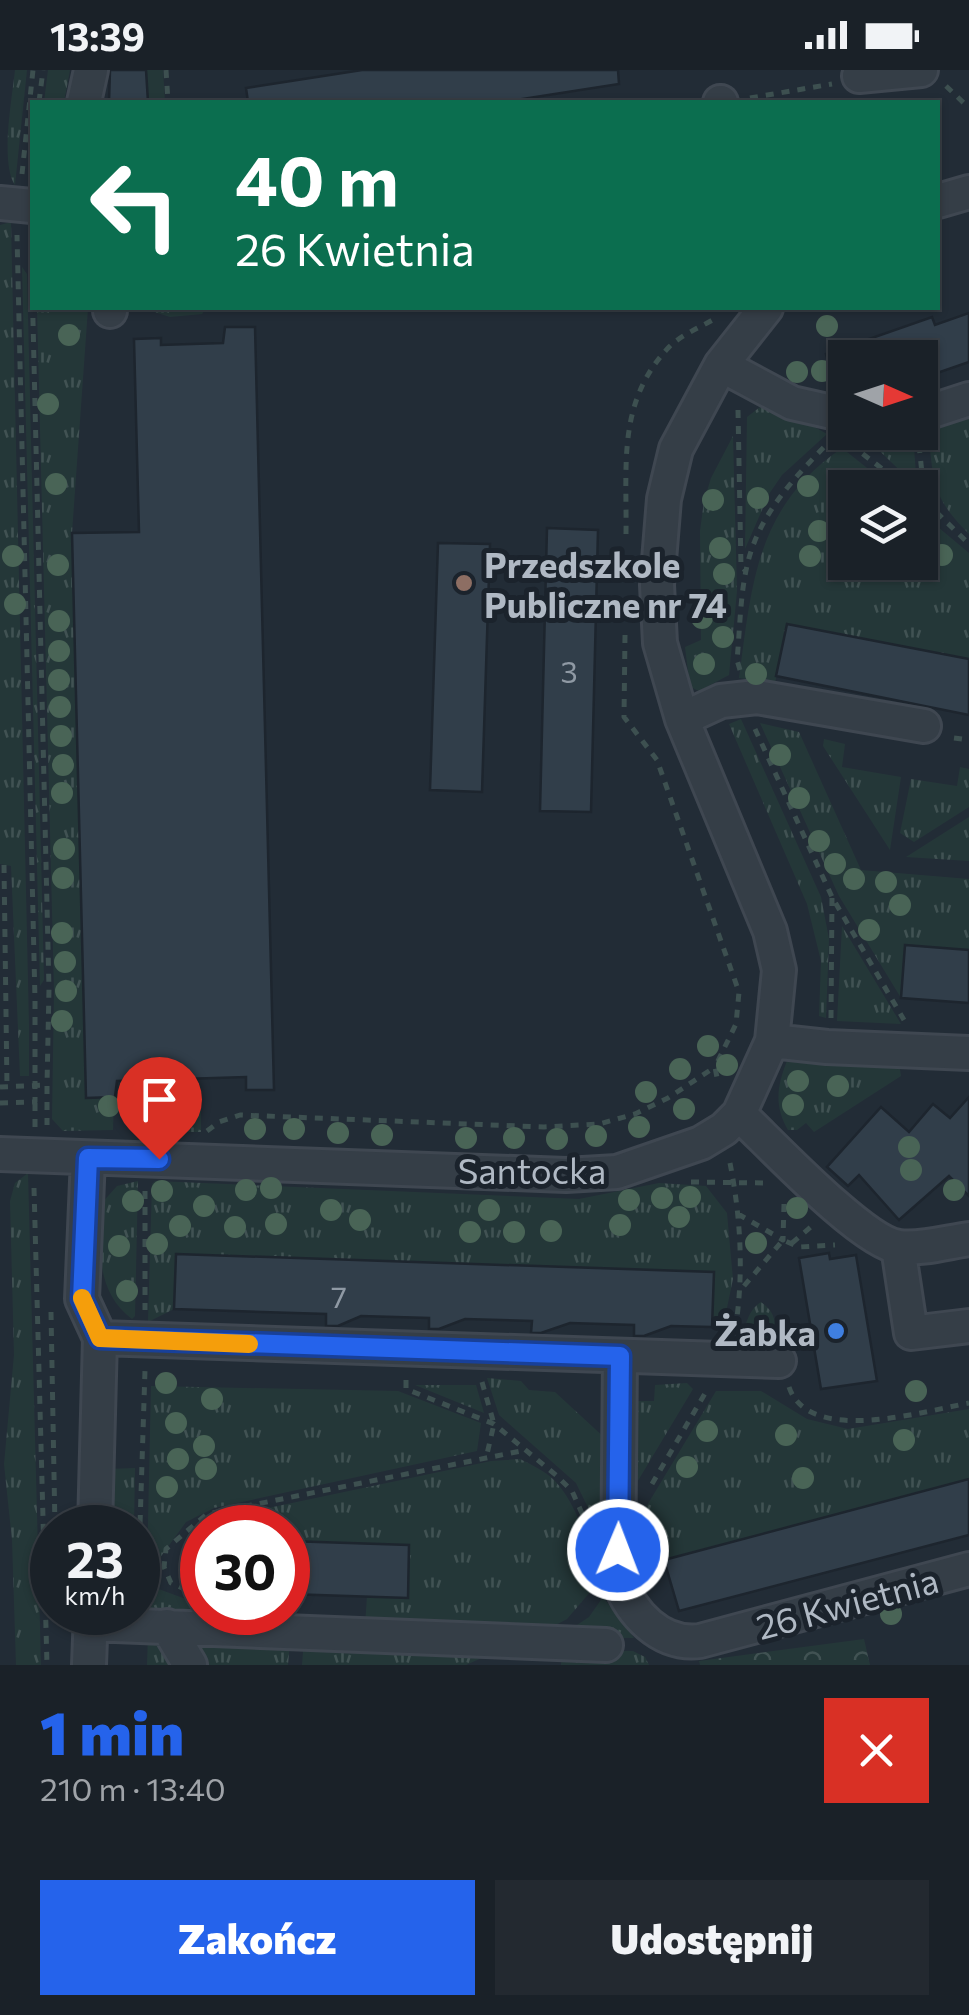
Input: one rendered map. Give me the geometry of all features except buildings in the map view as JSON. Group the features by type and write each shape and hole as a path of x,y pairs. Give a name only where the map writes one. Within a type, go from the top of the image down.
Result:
{"street":[{"path":"84,100 91,70"},
{"path":"859,83 921,70"},
{"path":"940,200 969,192"},
{"name":"Santocka","path":"0,1154 42,1144 88,1158 583,1174 617,1172 701,1143 739,1114 772,1041 779,970 770,931 682,719 660,643 656,585 660,529 676,449 732,372 765,310"},
{"path":"732,372 792,403 828,411"},
{"path":"938,409 969,399"},
{"path":"682,719 721,701 747,698 781,700 924,726"},
{"path":"772,1041 969,1053"},
{"path":"739,1114 836,1207 898,1248 969,1239"},
{"path":"88,1158 82,1299 100,1338 95,1505"},
{"path":"898,1248 911,1333 969,1326"},
{"path":"100,1338 779,1361"},
{"name":"26 Kwietnia","path":"620,1356 604,1525 618,1578 647,1636 700,1641 969,1569"},
{"path":"160,1625 606,1645"},
{"path":"166,1626 190,1665"},
{"path":"90,1665 91,1635"}],"path":[{"path":"30,100 33,70"},
{"path":"40,100 43,70"},
{"path":"166,70 168,100"},
{"path":"732,100 859,83"},
{"path":"30,104 21,205 18,331 36,1000 35,1102 42,1144 47,1665"},
{"path":"21,205 49,970 46,1123 42,1144"},
{"path":"732,372 739,448 741,567 746,572"},
{"path":"884,470 837,434 775,502 755,541 746,572 737,660 754,728 832,896 905,1023 909,1052"},
{"path":"938,514 969,544"},
{"path":"4,865 4,1087 47,1084"},
{"path":"826,1047 831,1027 832,896"},
{"path":"278,1115 414,1124 599,1124 652,1106 716,1067"},
{"path":"0,1103 35,1102"},
{"path":"742,1288 783,1240 799,1247 855,1244 868,1231"},
{"path":"51,1302 55,1505"},
{"path":"141,1505 146,1340"},
{"path":"406,1350 406,1389 494,1424 572,1491 604,1525 640,1504 708,1388 703,1358"},
{"path":"473,1350 494,1424 487,1456"},
{"path":"779,1361 792,1399 819,1416 851,1423 969,1403"},
{"path":"251,1505 526,1450"},
{"path":"180,1537 166,1549 164,1567 172,1583 180,1586"}],"green space":[{"path":"15,70 27,70 15,185 8,147"},
{"path":"48,70 70,70 64,100 44,100"},
{"path":"147,70 163,70 165,100 148,100"},
{"path":"11,222 29,1076 20,1076 11,866 0,864 0,225"},
{"path":"22,267 27,274 44,980 40,986"},
{"path":"37,310 88,310 72,533 87,1098 114,1097 113,1130 63,1131 52,1119 54,991"},
{"path":"148,310 205,310 202,314 170,317"},
{"path":"768,401 827,434 782,475 769,494 745,549 747,417"},
{"path":"969,415 969,534 947,509 938,491 938,470 933,470 930,450 938,450 938,427"},
{"path":"733,436 737,591 729,675 699,691 690,687 685,647 701,640 700,531 704,501"},
{"path":"839,450 870,470 828,470 828,580 938,580 938,527 969,553 969,659 788,624 775,683 739,678 748,610 763,549 791,495"},
{"path":"879,450 914,450 916,470 899,470"},
{"path":"741,719 821,897 829,939 826,1018 819,1016 821,961 807,904 729,724"},
{"path":"760,723 799,732 861,870 969,879 969,950 905,945 901,998 839,896"},
{"path":"824,739 845,744 842,767 901,777 890,850 823,746"},
{"path":"960,767 969,769 969,807 914,842 900,833 911,779 957,786"},
{"path":"969,817 969,861 906,857"},
{"path":"842,926 901,1024 837,1021"},
{"path":"787,1061 899,1062 901,1076 814,1132 806,1123 797,1130 788,1130 779,1096"},
{"path":"151,1109 201,1109 201,1132 151,1132"},
{"path":"28,1173 37,1505 30,1505 30,1635 40,1635 41,1665 16,1665 12,1540 4,1464 14,1355 10,1201 15,1183"},
{"path":"138,1181 132,1319 111,1295 105,1281 100,1251 101,1204 117,1186"},
{"path":"155,1181 579,1199 659,1183 706,1186 727,1213 733,1279 724,1322 712,1327 713,1272 177,1254 174,1309 148,1322"},
{"path":"761,1302 775,1321 774,1346 742,1342 750,1315"},
{"path":"487,1378 521,1381 529,1390 555,1392 607,1440 603,1557 595,1522 576,1483 499,1415"},
{"path":"687,1383 693,1389 627,1499 633,1401 654,1401 655,1385"},
{"path":"415,1385 476,1385 484,1413"},
{"path":"151,1386 398,1391 481,1423 477,1451 228,1505 180,1505 180,1530 160,1558 160,1505 148,1505"},
{"path":"716,1391 761,1391 807,1419 848,1429 969,1409 969,1479 664,1560 646,1507"},
{"path":"520,1459 547,1474 563,1491 578,1517 590,1562 591,1591 567,1619 550,1628 365,1626 367,1596 408,1597 409,1545 310,1542 310,1505 282,1505 491,1461"},
{"path":"135,1468 134,1505 108,1505 109,1469"},
{"path":"160,1590 180,1597 180,1612 160,1612"},
{"path":"603,1597 634,1638 559,1637 589,1617"},
{"path":"148,1635 290,1641 288,1665 147,1665"},
{"path":"304,1639 508,1646 466,1665 302,1665"},
{"path":"864,1639 870,1665 700,1665 699,1661"},
{"path":"562,1650 633,1651 645,1657 649,1665 561,1665"}],"slow traffic":[{"path":"82,1298 100,1338 249,1344"}],"place":[{"name":"Przedszkole Publiczne nr 74","path":"464,583"},
{"name":"Żabka","path":"836,1331"}],"route":[{"path":"159,1159 88,1158 82,1299 100,1338 620,1356 618,1550"}]}
